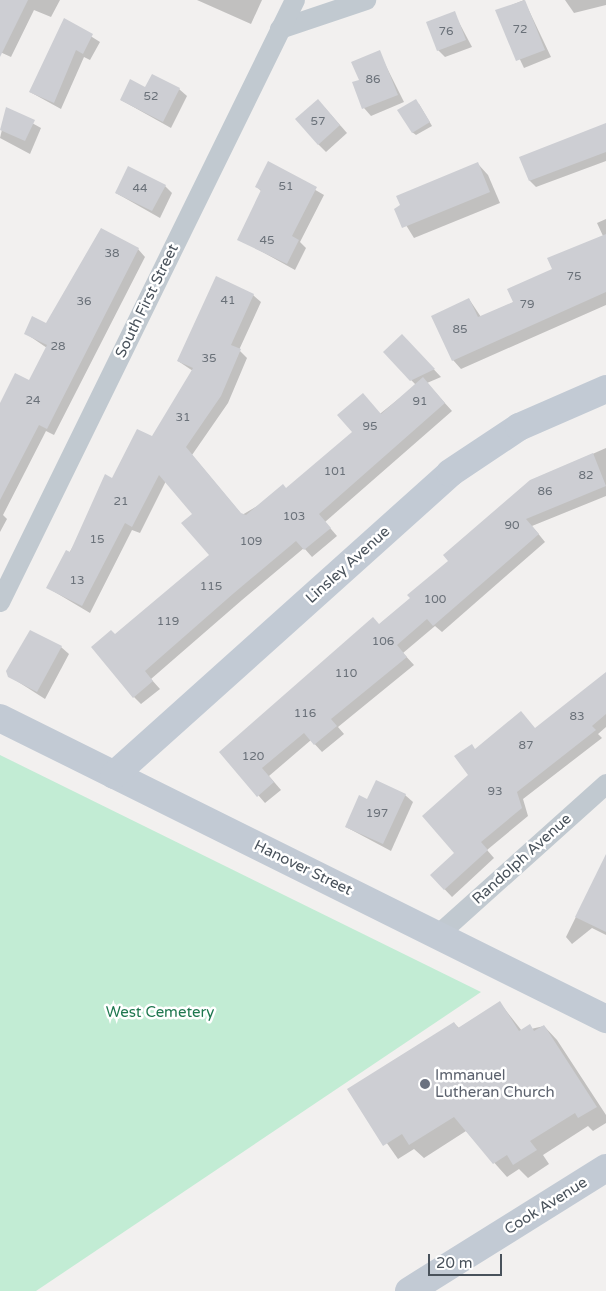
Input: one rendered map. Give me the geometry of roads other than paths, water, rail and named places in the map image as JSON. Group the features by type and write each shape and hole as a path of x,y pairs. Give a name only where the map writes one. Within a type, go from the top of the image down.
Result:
{"main road":[{"name":"Linsley Avenue","path":"114,775 450,473 519,427 606,389"},
{"name":"Hanover Street","path":"0,718 606,1018"},
{"name":"Cook Avenue","path":"409,1291 606,1168"}],"street":[{"name":"South First Street","path":"0,602 295,0"},
{"path":"280,29 366,0"},
{"name":"Randolph Avenue","path":"438,935 606,784"}],"place":[{"name":"Immanuel Lutheran Church","path":"425,1084"}],"park label":[{"name":"West Cemetery","path":"160,1013"}]}
